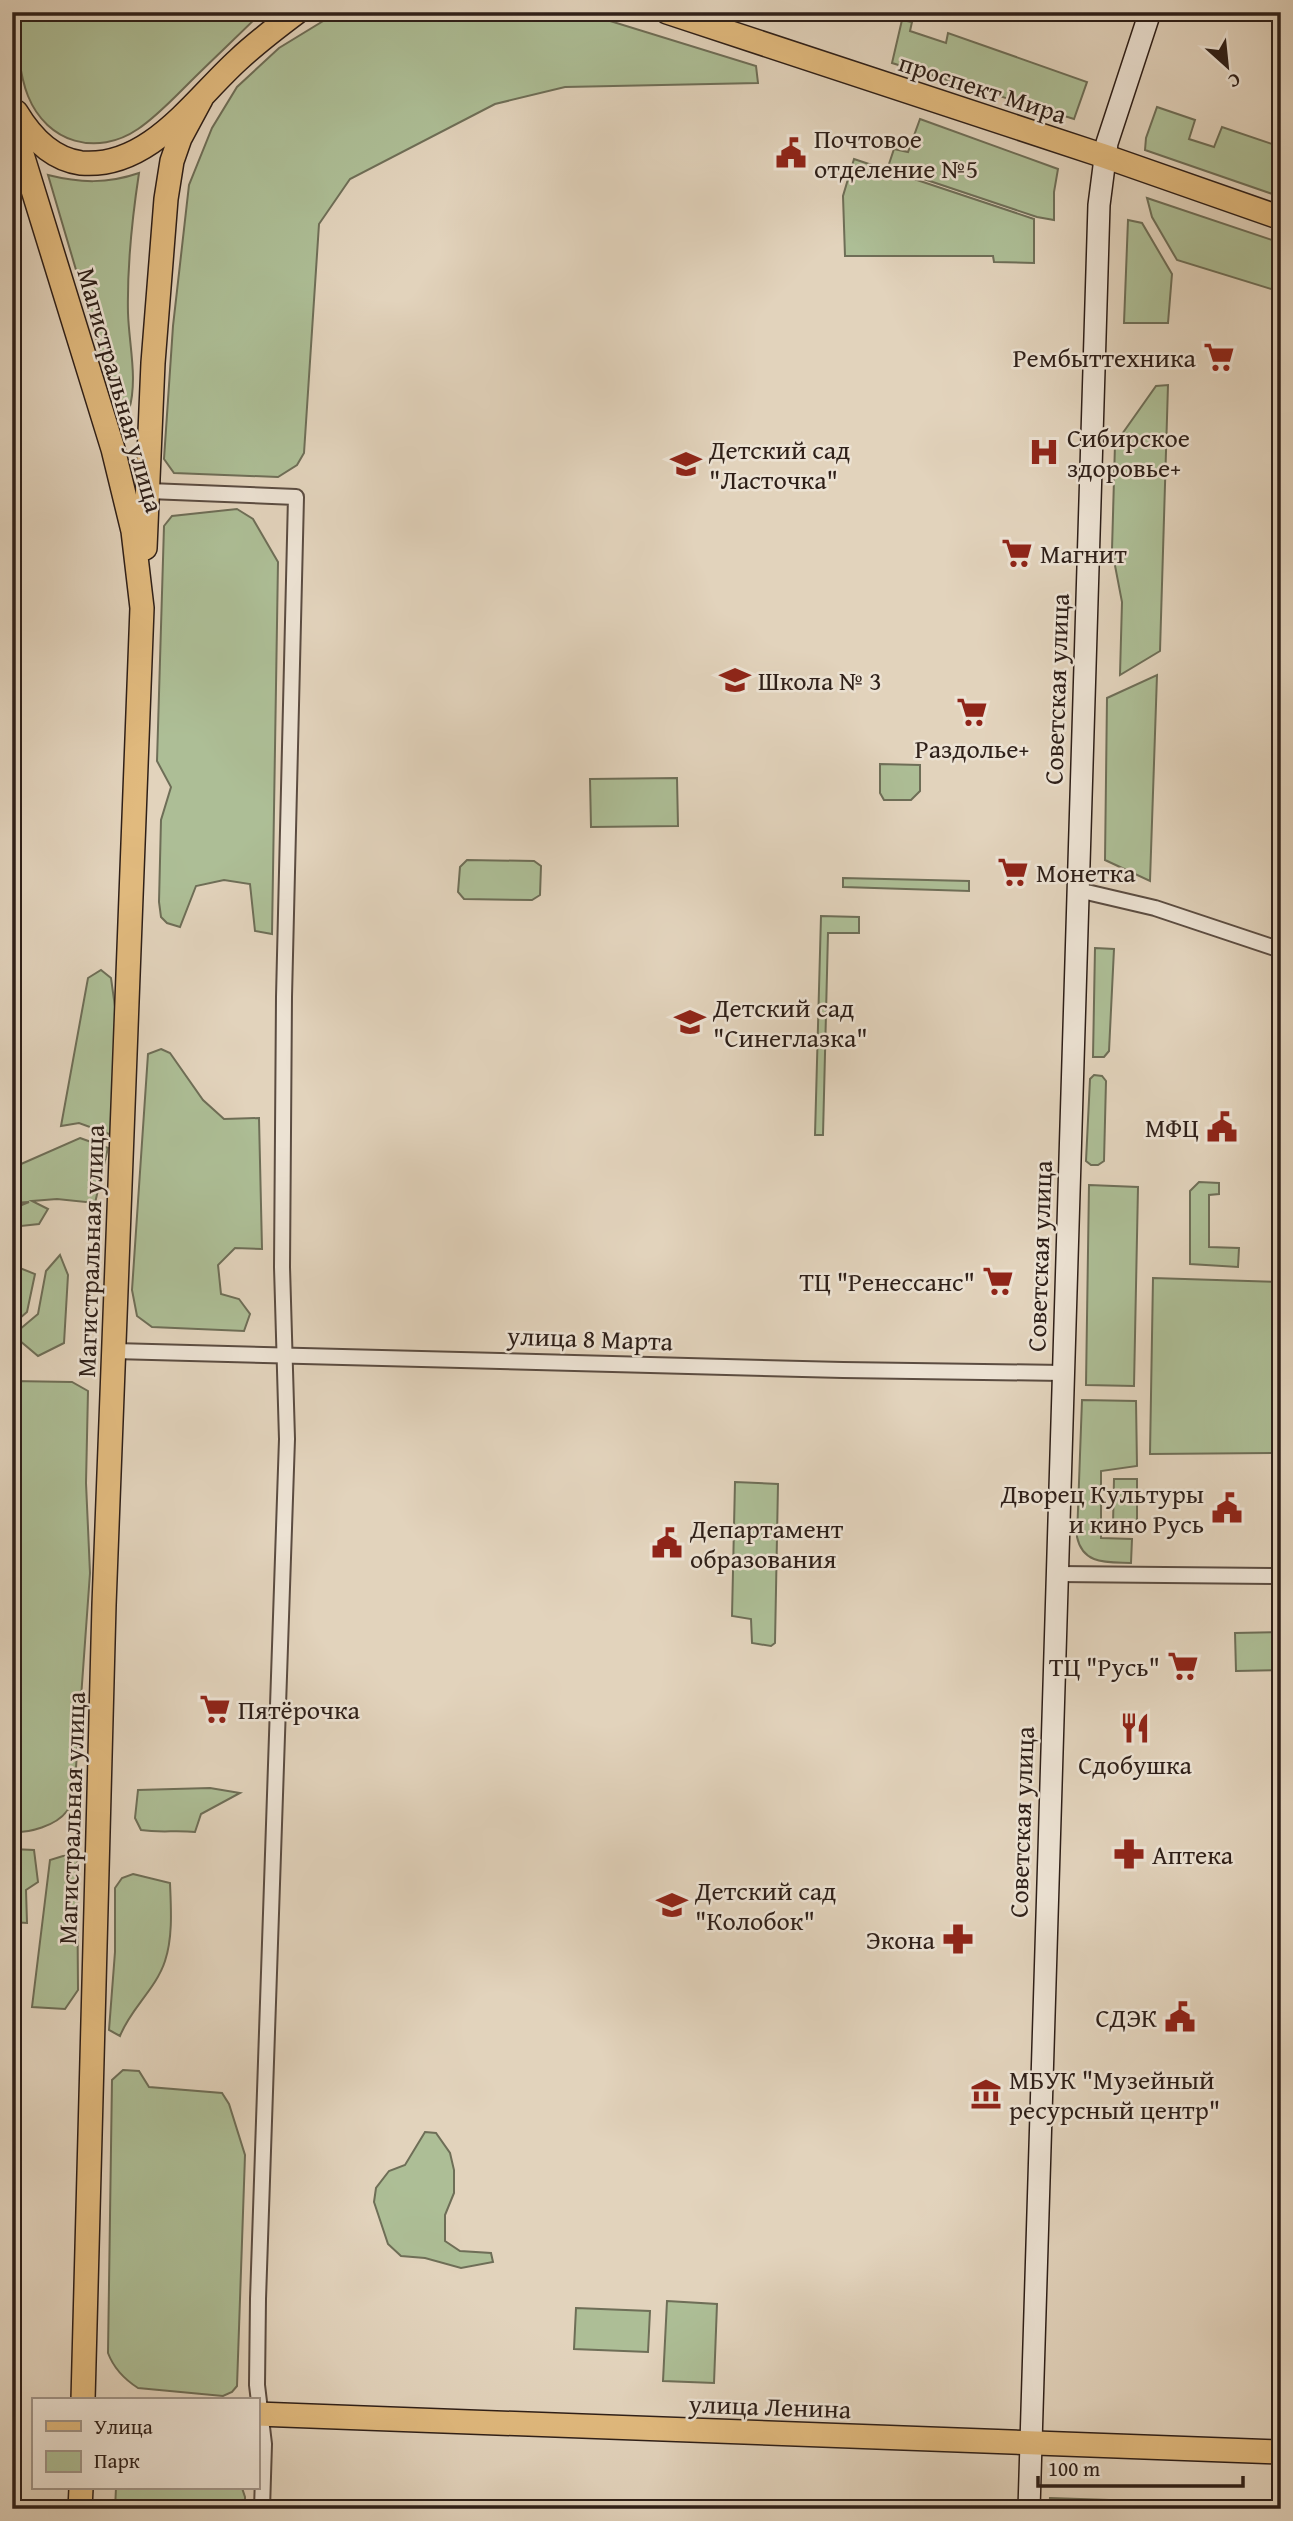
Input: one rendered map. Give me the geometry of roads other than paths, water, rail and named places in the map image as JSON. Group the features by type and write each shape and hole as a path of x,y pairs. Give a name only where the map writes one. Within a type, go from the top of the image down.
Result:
{"main road":[{"path":"263,37 285,12"},
{"path":"12,107 44,148 71,162 108,162 146,145 201,99 237,60 263,37 297,12"},
{"name":"проспект Мира","path":"667,12 1104,156 1281,218"},
{"name":"Советская улица","path":"1029,2509 1099,205 1104,156 1111,127 1150,12"},
{"path":"142,607 153,363 166,199 172,161 180,138 201,99"},
{"name":"Магистральная улица","path":"12,122 113,449 133,531 142,607 104,1605 83,2398"},
{"name":"улица Ленина","path":"259,2414 1281,2452"},
{"path":"80,2509 81,2490"}],"street":[{"path":"149,491 296,497 284,983 282,1254 286,1439 258,2299 258,2398"},
{"path":"1077,890 1155,908 1281,950"},
{"name":"улица 8 Марта","path":"114,1351 1063,1373"},
{"path":"1058,1573 1281,1576"},
{"path":"259,2414 264,2444 262,2509"}],"place":[{"name":"Почтовое отделение №5","path":"791,153"},
{"name":"Рембыттехника","path":"1219,357"},
{"name":"Сибирское здоровье+","path":"1044,452"},
{"name":"Детский сад \"Ласточка\"","path":"686,464"},
{"name":"Магнит","path":"1017,553"},
{"name":"Школа № 3","path":"735,680"},
{"name":"Раздолье+","path":"972,712"},
{"name":"Монетка","path":"1013,872"},
{"name":"Детский сад \"Синеглазка\"","path":"690,1022"},
{"name":"МФЦ","path":"1222,1127"},
{"name":"ТЦ \"Ренессанс\"","path":"998,1281"},
{"name":"Дворец Культуры и кино Русь","path":"1227,1508"},
{"name":"Департамент образования","path":"667,1543"},
{"name":"ТЦ \"Русь\"","path":"1183,1666"},
{"name":"Пятёрочка","path":"215,1709"},
{"name":"Сдобушка","path":"1135,1728"},
{"name":"Аптека","path":"1129,1854"},
{"name":"Детский сад \"Колобок\"","path":"672,1905"},
{"name":"Экона","path":"958,1939"},
{"name":"СДЭК","path":"1180,2017"},
{"name":"МБУК \"Музейный ресурсный центр\"","path":"986,2094"}]}
